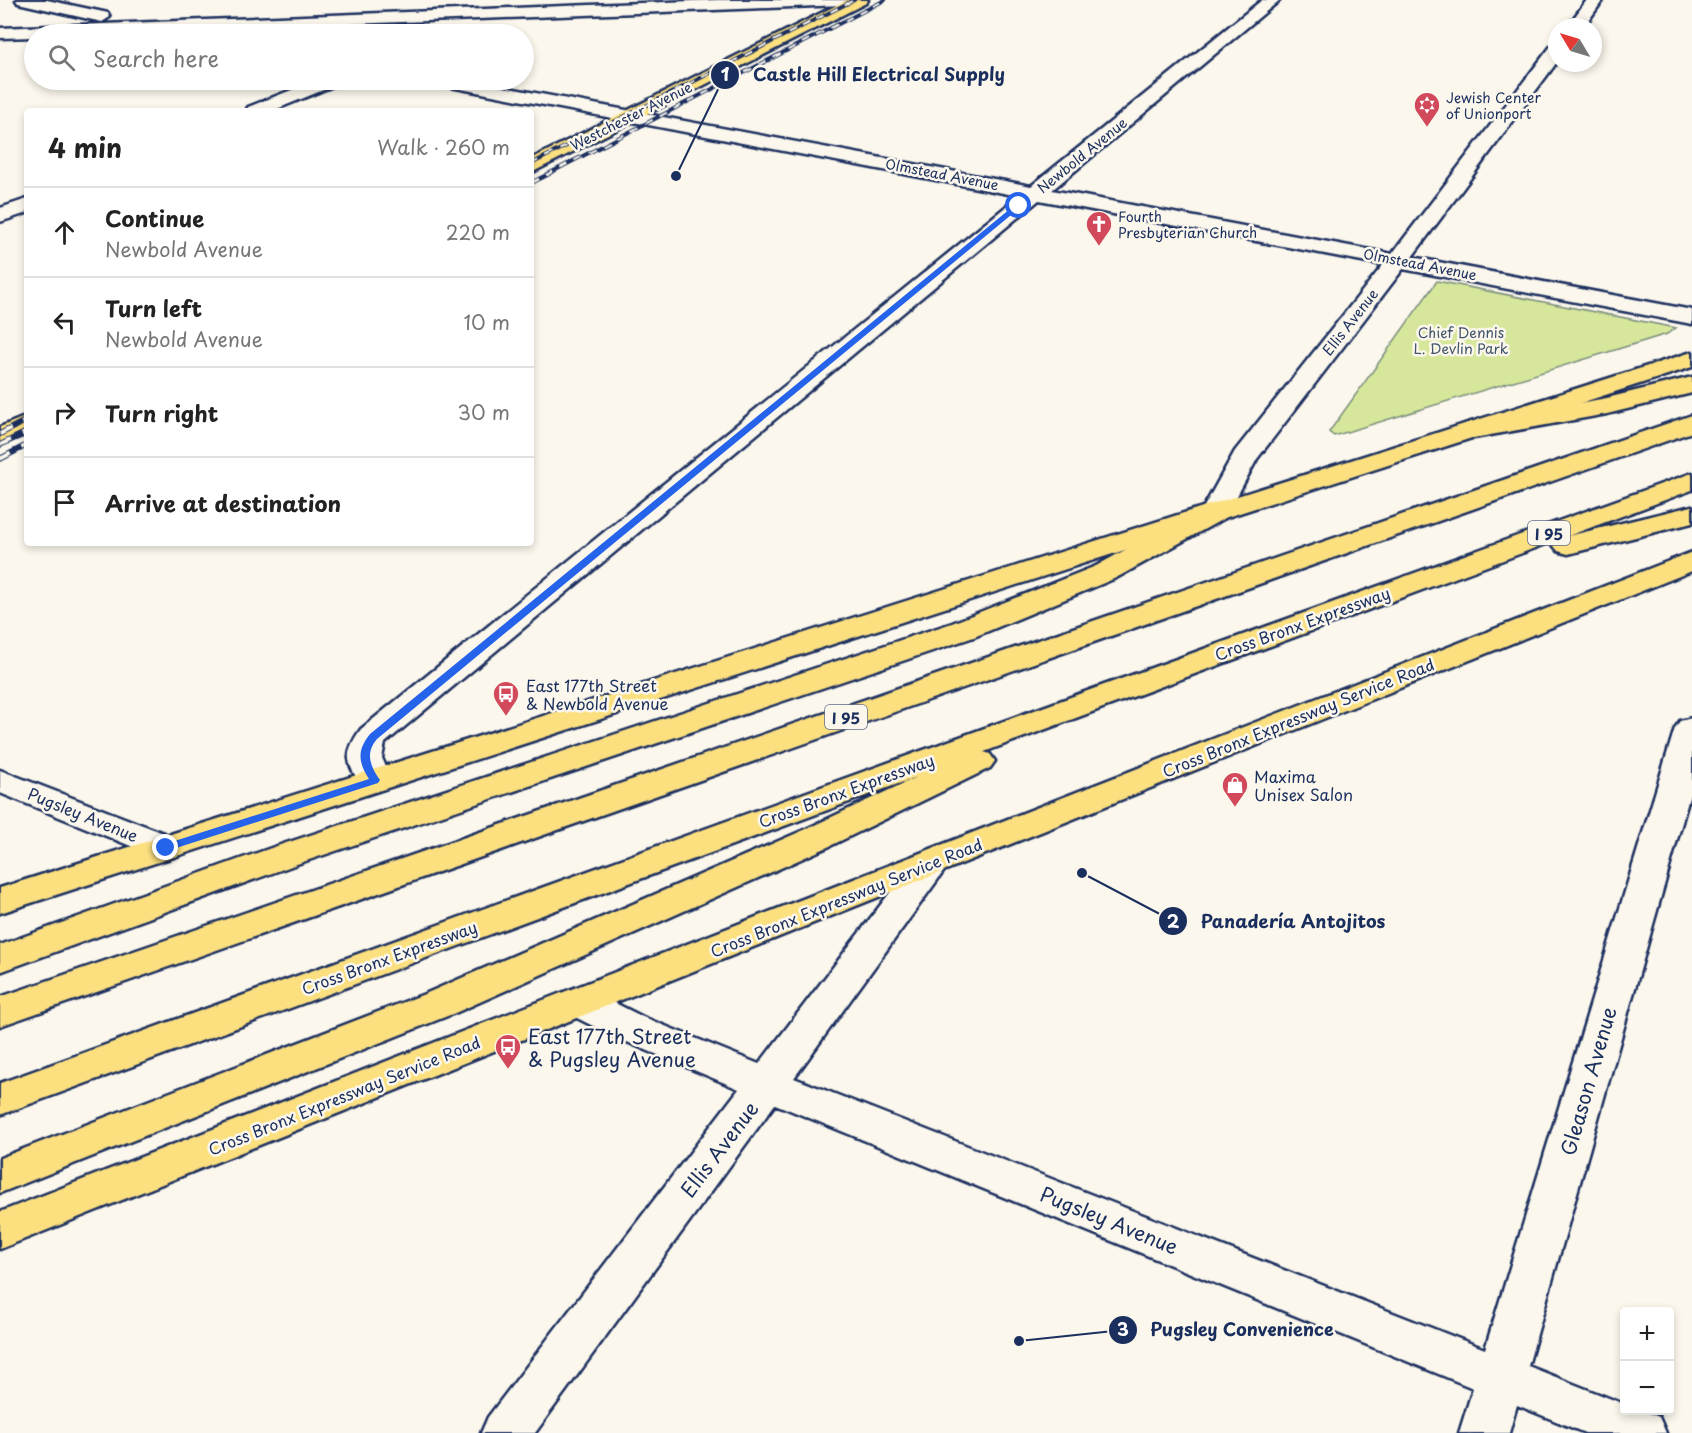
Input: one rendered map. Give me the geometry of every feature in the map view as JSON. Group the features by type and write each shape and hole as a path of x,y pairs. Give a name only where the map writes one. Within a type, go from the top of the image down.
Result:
{"main road":[{"name":"Westchester Avenue","path":"534,166 860,0"},
{"path":"0,901 1692,359"},
{"path":"1474,430 1607,406 1692,385"},
{"name":"I 95","path":"0,1012 1692,423"},
{"path":"0,437 24,425"},
{"name":"Cross Bronx Expressway","path":"0,1100 1692,481"},
{"path":"0,959 284,856 973,626 1106,572 1215,512"},
{"path":"1406,585 1692,514"},
{"name":"Cross Bronx Expressway Service Road","path":"0,1231 1692,561"},
{"path":"0,1176 356,1038 527,966 817,838 1158,675"}],"street":[{"path":"24,0 112,20 111,24"},
{"path":"374,24 583,11 843,0"},
{"name":"Newbold Avenue","path":"375,780 365,766 364,756 366,745 373,736 1272,0"},
{"path":"1582,18 1595,0"},
{"path":"483,24 583,11 831,15"},
{"path":"0,33 24,33"},
{"path":"0,44 24,43"},
{"name":"Ellis Avenue","path":"1215,512 1245,457 1548,62"},
{"path":"262,108 307,90"},
{"name":"Olmstead Avenue","path":"494,90 1692,317"},
{"path":"0,216 24,205"},
{"name":"Gleason Avenue","path":"1484,1433 1692,728"},
{"name":"Pugsley Avenue","path":"0,781 166,848"},
{"name":"Ellis Avenue","path":"506,1433 931,864"},
{"name":"Pugsley Avenue","path":"579,1002 629,1027 767,1084 1641,1433"}],"green space":[{"name":"Chief Dennis L. Devlin Park","path":"1437,281 1676,328 1667,334 1334,436 1329,432"}],"railway":[{"path":"534,162 854,0"},
{"path":"546,175 885,0"},
{"path":"534,182 549,174"},
{"path":"0,434 24,422"},
{"path":"0,445 24,433"},
{"path":"0,459 24,447"}],"place":[{"name":"Jewish Center of Unionport","path":"1427,128"},
{"name":"Castle Hill Electrical Supply","path":"676,176"},
{"name":"Fourth Presbyterian Church","path":"1099,247"},
{"name":"East 177th Street & Newbold Avenue","path":"506,717"},
{"name":"Maxima Unisex Salon","path":"1235,808"},
{"name":"Panadería Antojitos","path":"1082,873"},
{"name":"East 177th Street & Pugsley Avenue","path":"508,1070"},
{"name":"Pugsley Convenience","path":"1019,1341"}],"route":[{"path":"166,848 375,780 365,766 364,756 366,745 373,736 1019,206"}]}
